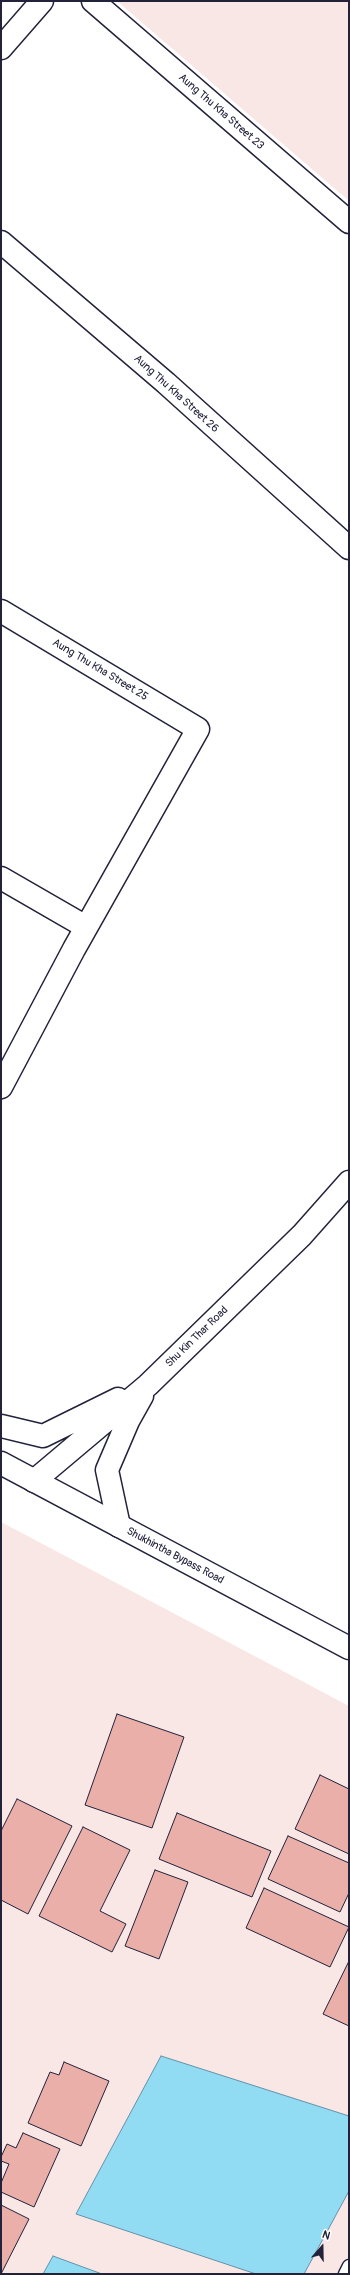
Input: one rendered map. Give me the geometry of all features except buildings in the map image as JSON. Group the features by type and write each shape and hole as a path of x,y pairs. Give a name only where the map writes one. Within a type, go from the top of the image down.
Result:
{"street":[{"path":"1,48 42,1"},
{"name":"Aung Thu Kha Street 23","path":"92,1 349,222"},
{"name":"Aung Thu Kha Street 26","path":"1,242 166,383 349,548"},
{"name":"Aung Thu Kha Street 25","path":"1,612 198,729 86,927"},
{"path":"1,878 86,927 1,1087"},
{"name":"Shu Kin Thar Road","path":"34,1481 148,1385 302,1235 349,1182"},
{"path":"1,1426 43,1436 148,1385"},
{"path":"119,1526 107,1470 128,1421 148,1385"},
{"name":"Shukhintha Bypass Road","path":"1,1463 349,1648"}],"lane":[{"path":"345,2274 349,2266"}],"shaded area":[{"path":"117,1 349,1 349,201"},
{"path":"1,1522 349,1706 349,2274 1,2274"}],"water":[{"path":"161,2056 349,2116 349,2191 304,2274 256,2274 76,2214"},
{"path":"53,2256 102,2274 43,2274"}]}
